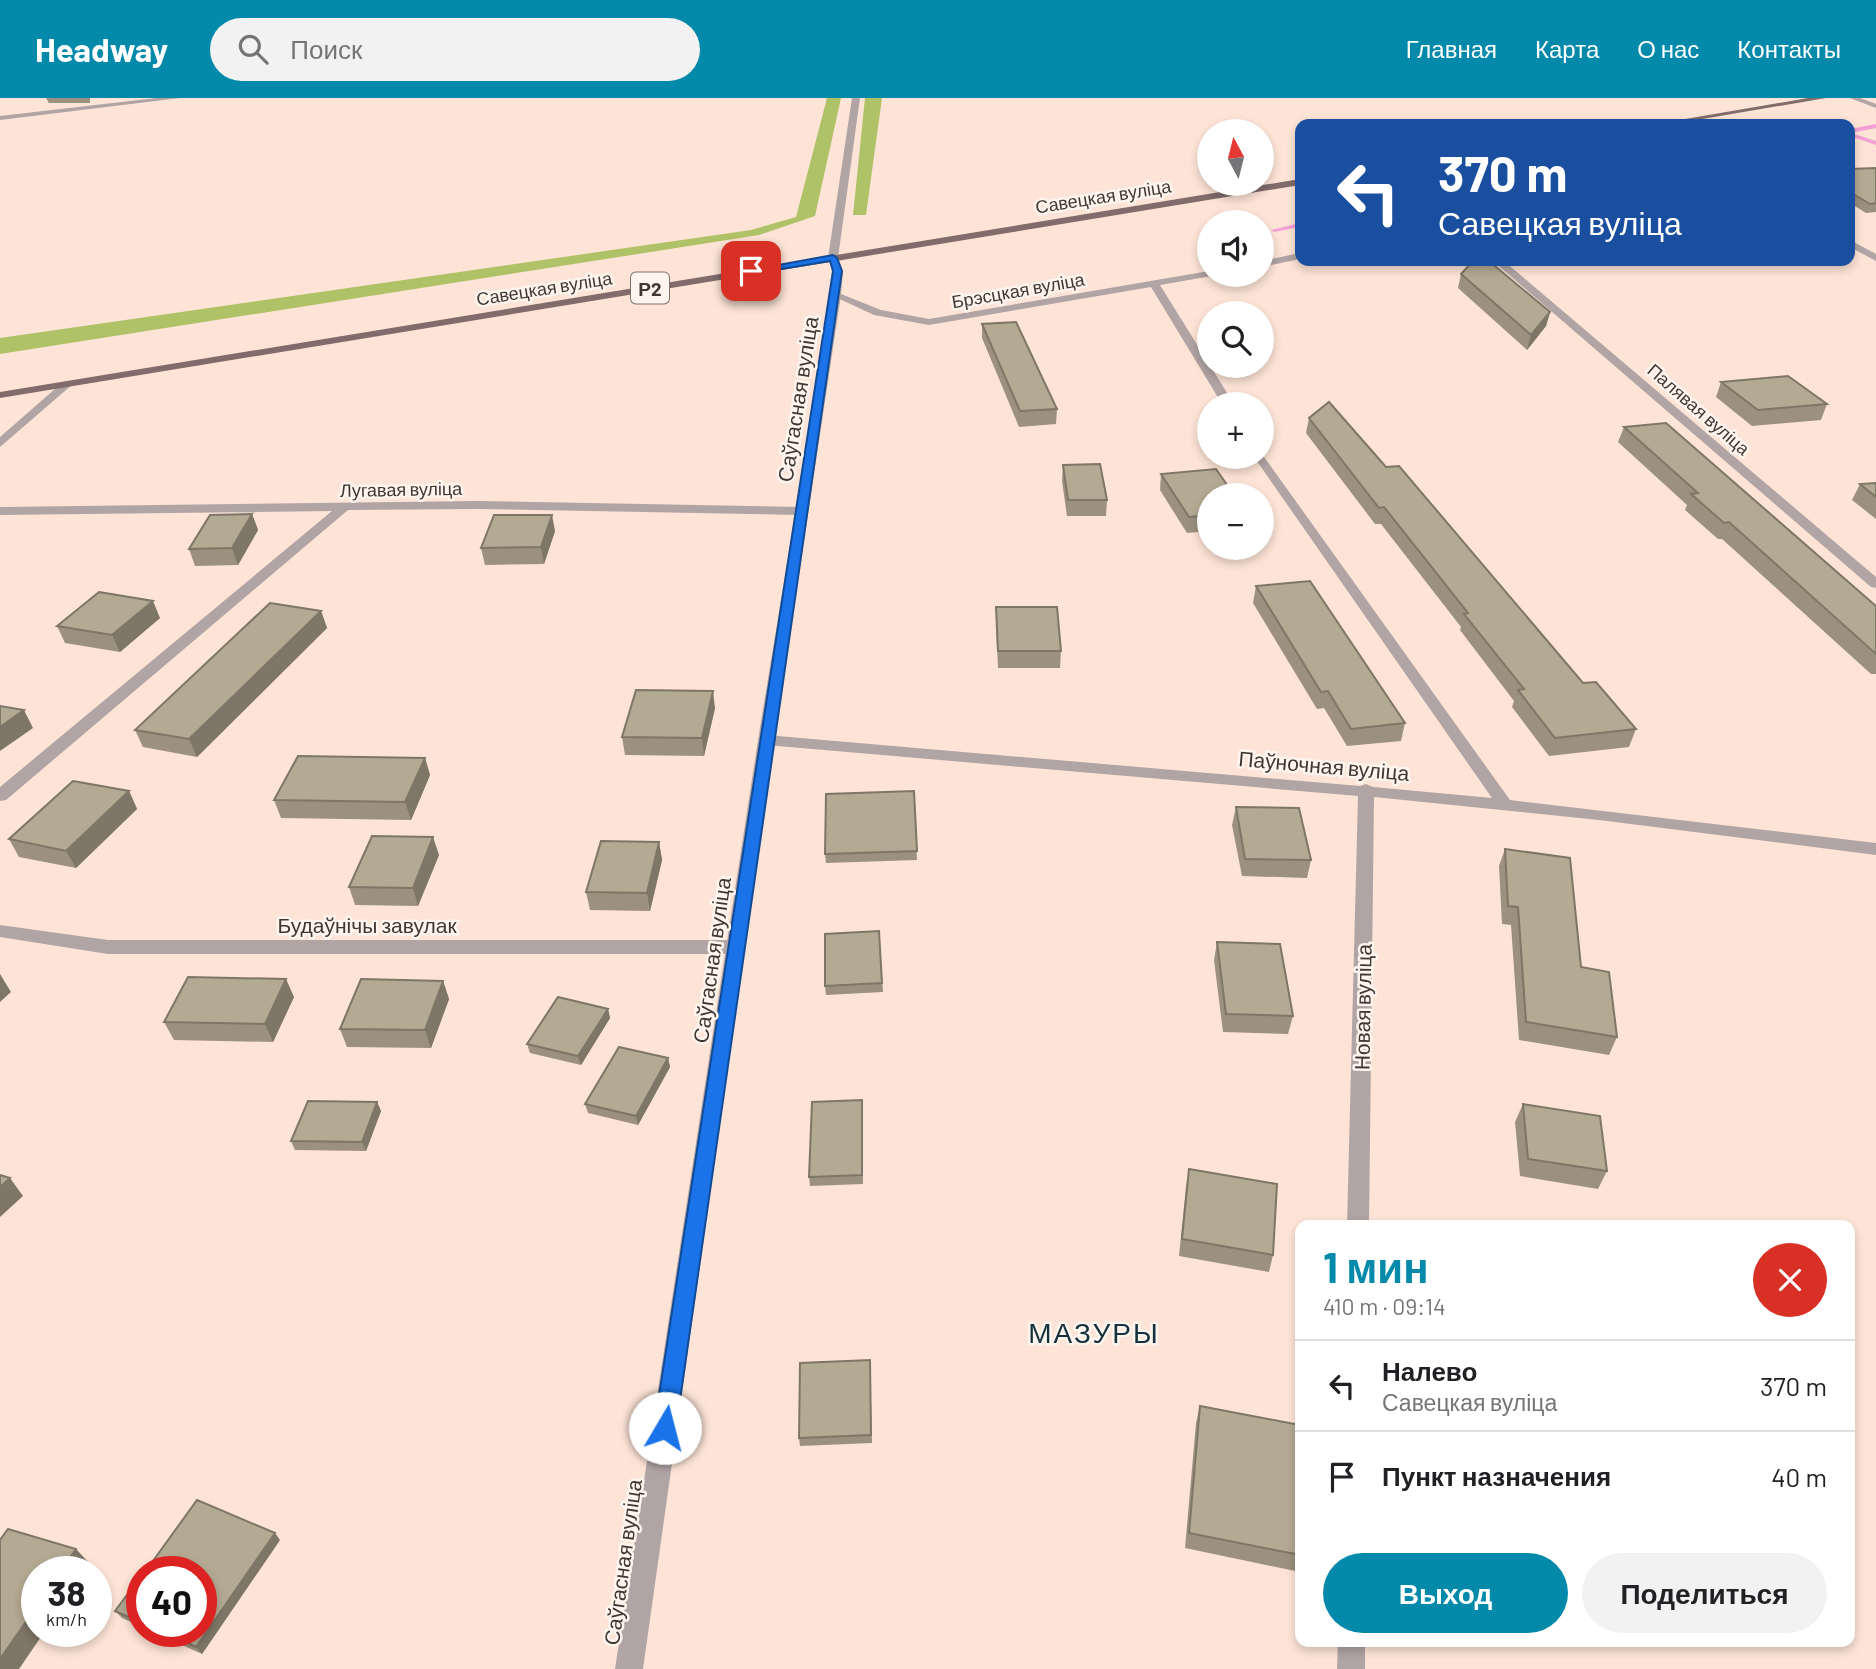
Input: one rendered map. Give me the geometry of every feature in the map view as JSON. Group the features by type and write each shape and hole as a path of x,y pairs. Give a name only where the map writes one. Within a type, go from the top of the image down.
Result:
{"main road":[{"path":"1691,119 1822,98"},
{"name":"Савецкая вуліца","path":"0,395 1295,183"}],"street":[{"path":"0,118 176,98"},
{"name":"Саўгасная вуліца","path":"629,1669 766,740 836,295 838,271 833,258 856,98"},
{"path":"1855,246 1876,258"},
{"path":"1274,261 1295,257"},
{"name":"Палявая вуліца","path":"1505,266 1876,584"},
{"name":"Брэсцкая вуліца","path":"836,295 878,313 929,321 1197,276"},
{"path":"1154,284 1221,392"},
{"path":"0,443 67,384"},
{"path":"1268,469 1505,805"},
{"name":"Лугавая вуліца","path":"0,511 477,505 802,511"},
{"path":"0,796 344,507"},
{"name":"Паўночная вуліца","path":"766,740 1366,789 1679,822 1876,849"},
{"name":"Новая вуліца","path":"1359,1220 1366,789"},
{"name":"Будаўнічы завулак","path":"0,931 108,947 736,947"},
{"path":"1351,1669 1352,1647"}],"lane":[{"path":"1853,98 1876,106"}],"green space":[{"path":"827,98 841,98 815,216 759,235 0,354 0,338 751,230 796,217"},
{"path":"865,98 882,98 866,215 853,215"}],"building":[{"path":"1876,168 1876,203 1870,204 1855,195 1855,169"},
{"path":"1468,266 1495,266 1550,312 1531,335 1461,274"},
{"path":"1016,322 1057,409 1020,411 982,324"},
{"path":"1788,376 1827,404 1758,410 1721,382"},
{"path":"1329,402 1386,467 1399,466 1583,683 1596,682 1636,729 1555,738 1518,690 1524,689 1464,614 1468,613 1384,507 1379,508 1309,418"},
{"path":"1666,423 1876,606 1876,654 1729,522 1724,523 1691,494 1698,493 1624,427"},
{"path":"1100,464 1107,500 1068,500 1063,465"},
{"path":"1216,469 1226,483 1197,483 1197,516 1189,517 1161,474"},
{"path":"1876,483 1876,497 1860,484"},
{"path":"252,514 232,548 189,549 210,515"},
{"path":"494,515 552,515 541,547 481,548"},
{"path":"1310,581 1405,723 1351,729 1328,691 1321,692 1256,586"},
{"path":"99,592 153,601 112,635 57,626"},
{"path":"270,603 321,611 189,739 135,730"},
{"path":"996,607 1057,607 1061,651 998,651"},
{"path":"636,690 713,691 702,738 622,737"},
{"path":"0,706 24,710 0,727"},
{"path":"298,756 425,758 405,802 274,800"},
{"path":"73,781 129,791 66,851 9,839"},
{"path":"914,791 917,851 825,854 826,794"},
{"path":"1236,807 1299,808 1311,860 1245,859"},
{"path":"372,836 433,837 413,888 349,887"},
{"path":"601,841 659,842 647,893 586,892"},
{"path":"1505,849 1570,858 1581,967 1609,972 1617,1037 1526,1022 1518,907 1508,906"},
{"path":"879,931 882,983 825,986 825,934"},
{"path":"1217,942 1280,944 1293,1016 1226,1014"},
{"path":"188,977 286,979 265,1024 164,1022"},
{"path":"361,979 443,981 425,1030 340,1029"},
{"path":"558,997 608,1009 578,1056 527,1044"},
{"path":"619,1047 668,1058 636,1116 585,1104"},
{"path":"862,1100 862,1175 809,1177 812,1102"},
{"path":"308,1101 377,1102 362,1142 291,1141"},
{"path":"1523,1104 1600,1116 1607,1171 1528,1159"},
{"path":"1189,1169 1277,1184 1273,1255 1182,1239"},
{"path":"0,1175 10,1178 0,1187"},
{"path":"870,1360 871,1435 799,1438 800,1363"},
{"path":"1200,1406 1295,1424 1295,1554 1189,1533"},
{"path":"197,1500 275,1533 217,1617 217,1556 157,1556"},
{"path":"8,1529 76,1549 71,1556 21,1556 21,1629 0,1659 0,1540"},
{"path":"126,1596 126,1616 115,1611"}],"waterway":[{"path":"1855,130 1876,126"},
{"path":"1855,136 1876,143"},
{"path":"1274,230 1295,226"}],"district":[{"name":"МАЗУРЫ","path":"1094,1332"}],"route":[{"path":"665,1428 838,271 833,258 751,271"}]}
